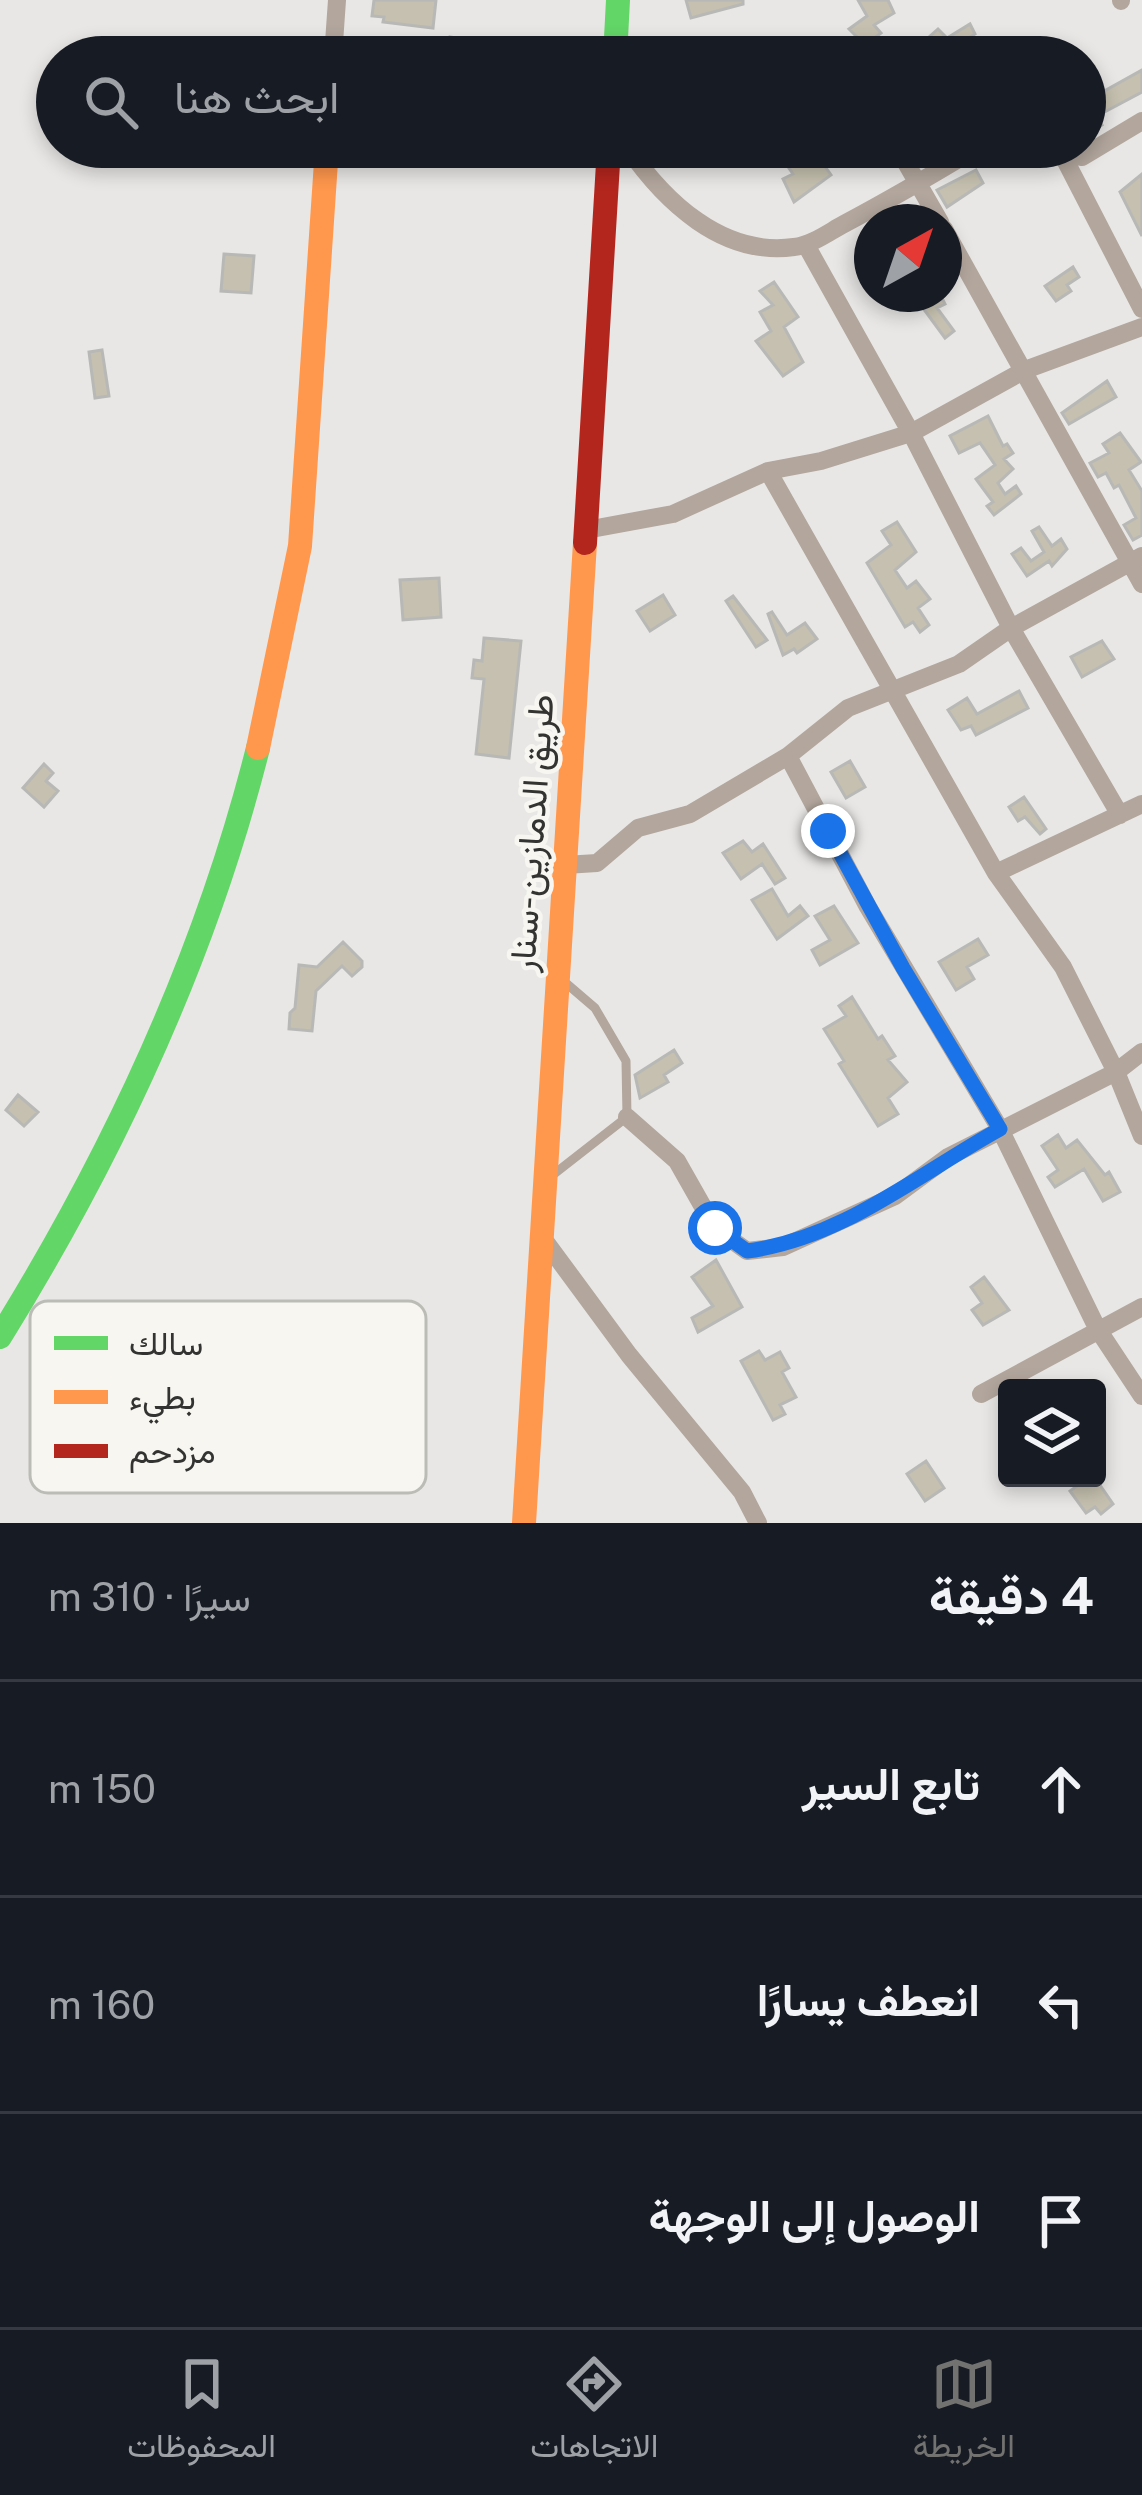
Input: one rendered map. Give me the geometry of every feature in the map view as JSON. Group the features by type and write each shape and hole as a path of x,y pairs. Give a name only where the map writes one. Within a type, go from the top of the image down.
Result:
{"main road":[{"path":"616,36 619,0"},
{"path":"0,1337 92,1186 133,1106 188,977 238,834 296,578 326,168"},
{"name":"طريق الدمازين-سنار","path":"524,1523 608,168"}],"street":[{"path":"334,36 337,0"},
{"path":"1106,143 1142,121"},
{"path":"641,168 680,210 729,239 763,248 806,244 945,168"},
{"path":"909,168 930,204"},
{"path":"1066,168 1142,309"},
{"path":"806,244 1011,628 1120,815"},
{"path":"962,260 1136,559 1142,584"},
{"path":"586,530 673,514 768,470 821,460 910,433 1025,370 1142,327"},
{"path":"768,470 996,873 1063,967 1142,1136"},
{"path":"565,865 597,863 638,829 690,814 788,756 848,708 959,664 1011,628 1136,559"},
{"path":"788,756 868,907 1000,1129 1097,1328 1142,1396"},
{"path":"996,873 1142,804"},
{"path":"627,1118 677,1161 715,1228 747,1251 783,1246 895,1196 948,1157 1115,1072 1142,1052"},
{"path":"542,1238 628,1355 742,1492 758,1523"},
{"path":"981,1394 1142,1307"}],"lane":[{"path":"545,1181 627,1118 626,1061 595,1008 558,976"}],"building":[{"path":"374,0 436,0 433,28 383,22 384,17 372,16"},
{"path":"686,0 743,0 743,4 691,18"},
{"path":"858,0 888,0 894,13 874,25 881,33 877,36 856,36 849,29 867,16"},
{"path":"970,24 975,34 972,36 950,36"},
{"path":"1142,70 1142,92 1106,111 1106,90"},
{"path":"789,168 826,168 831,175 794,202 783,179 793,174"},
{"path":"976,170 983,183 952,204 945,204 937,190"},
{"path":"1142,174 1142,236 1120,192"},
{"path":"224,254 254,256 251,293 221,291"},
{"path":"1073,267 1079,277 1067,285 1071,291 1056,301 1045,286"},
{"path":"774,282 798,317 784,327 803,362 783,376 756,341 771,331 760,312 773,305 760,291"},
{"path":"926,312 940,312 954,331 945,338"},
{"path":"102,350 109,396 95,398 89,352"},
{"path":"1107,381 1116,397 1069,424 1062,413"},
{"path":"988,416 1003,446 1007,444 1013,453 1004,459 1013,469 998,483 1005,494 1016,486 1021,494 994,515 987,506 993,502 976,479 995,465 980,443 959,453 950,436"},
{"path":"1120,433 1141,462 1129,470 1142,491 1142,535 1133,540 1124,525 1136,518 1119,485 1114,488 1106,473 1098,477 1090,463 1109,453 1103,444"},
{"path":"897,522 916,552 895,570 907,588 916,581 930,599 918,608 929,625 920,632 913,622 905,627 867,563 891,545 882,531"},
{"path":"1039,527 1052,546 1061,539 1067,549 1052,566 1049,561 1027,576 1012,554 1021,548 1031,561 1044,552 1032,531"},
{"path":"439,578 441,617 403,620 400,580"},
{"path":"663,595 675,615 650,631 637,611"},
{"path":"733,596 767,640 756,647 726,601"},
{"path":"772,612 787,635 805,623 817,639 797,653 794,649 783,655 768,614"},
{"path":"484,638 521,641 509,758 476,754 484,679 472,678 474,660 482,661"},
{"path":"1102,641 1114,659 1082,677 1071,657"},
{"path":"1019,691 1028,708 976,735 971,726 961,730 948,710 967,698 977,714"},
{"path":"850,761 865,787 846,798 831,772"},
{"path":"44,764 53,773 46,781 58,791 44,807 23,788"},
{"path":"1024,797 1046,829 1040,834 1025,817 1018,821 1009,807"},
{"path":"743,841 752,852 763,844 785,878 775,884 762,864 741,879 723,853"},
{"path":"772,889 788,916 800,906 808,916 777,939 752,900"},
{"path":"834,906 858,943 820,965 812,950 830,940 815,916"},
{"path":"978,939 988,955 967,967 974,979 956,990 939,962"},
{"path":"343,942 362,961 362,967 352,976 342,966 316,991 312,1031 289,1029 299,965 317,967"},
{"path":"852,997 878,1039 882,1036 895,1056 888,1060 907,1082 888,1098 898,1114 878,1126 839,1064 844,1061 824,1029 846,1016 839,1006"},
{"path":"674,1050 682,1063 664,1075 668,1082 640,1098 635,1075"},
{"path":"18,1095 38,1112 24,1126 6,1110"},
{"path":"1058,1135 1066,1148 1077,1140 1105,1175 1109,1172 1120,1192 1103,1201 1084,1169 1055,1187 1048,1177 1058,1170 1042,1146"},
{"path":"716,1260 742,1307 698,1332 692,1318 713,1306 692,1277"},
{"path":"984,1277 1009,1310 983,1325 972,1310 982,1303 971,1287"},
{"path":"759,1351 765,1360 780,1352 789,1368 782,1372 796,1397 780,1405 785,1414 773,1420 741,1361"},
{"path":"926,1461 944,1488 925,1501 907,1474"},
{"path":"1101,1487 1113,1504 1101,1514 1095,1507 1086,1513 1070,1491"}],"traffic: fast":[{"path":"616,36 618,0"},
{"path":"0,1337 81,1197 152,1053 211,903 258,748"}],"traffic: slow":[{"path":"258,748 300,546 326,168"},
{"path":"524,1523 585,543"}],"traffic: jam":[{"path":"585,543 608,168"}],"route":[{"path":"715,1228 747,1251 783,1246 895,1196 948,1157 1000,1129 828,831"}]}
